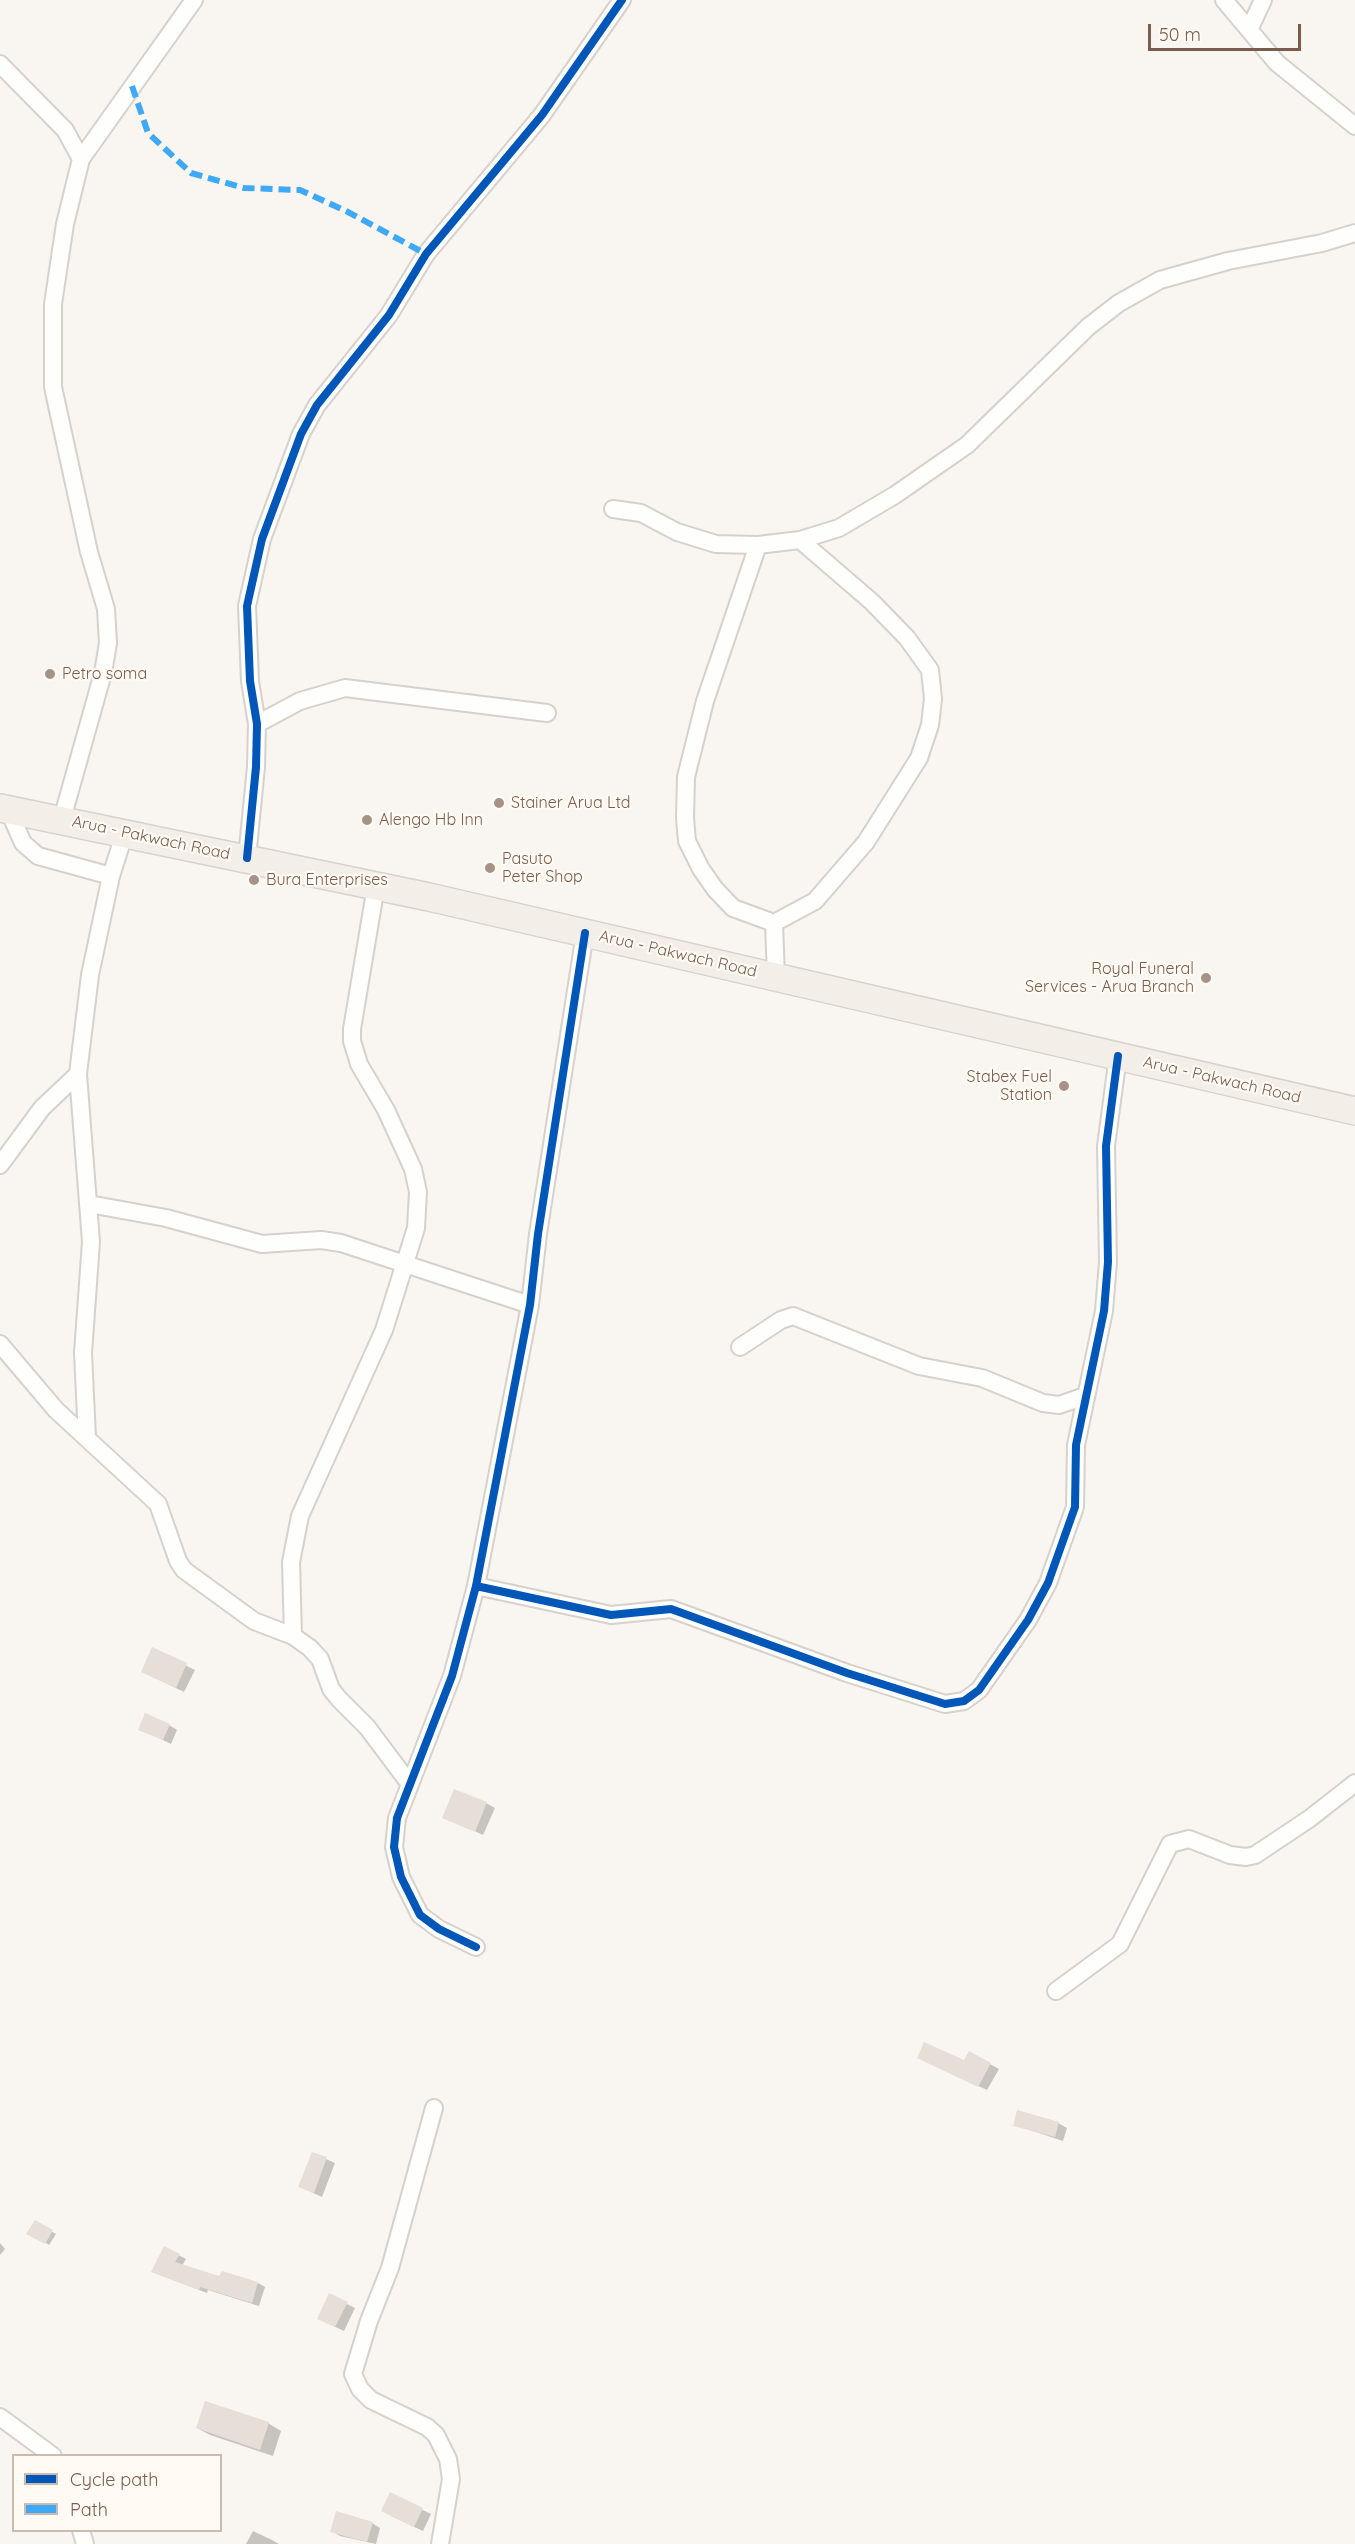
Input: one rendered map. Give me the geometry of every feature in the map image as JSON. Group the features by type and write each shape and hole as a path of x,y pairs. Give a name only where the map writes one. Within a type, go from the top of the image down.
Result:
{"main road":[{"name":"Arua - Pakwach Road","path":"4,808 376,886 1355,1111"}],"street":[{"path":"62,819 103,673 108,643 106,609 89,552 53,387 53,304 65,224 81,159 194,0"},
{"path":"247,858 256,766 257,723 250,681 246,629 248,606 262,539 301,434 316,405 389,315 426,254 542,115 622,0"},
{"path":"1224,0 1277,63 1355,126"},
{"path":"1249,30 1263,0"},
{"path":"0,64 65,130 81,159"},
{"path":"613,509 641,513 677,532 704,541 758,545 800,540 839,528 867,513 967,445 1088,327 1129,297 1160,280 1322,243 1355,233"},
{"path":"758,545 705,701 686,777 685,818 687,841 701,869 715,889 733,908 774,923 815,901 866,842 920,758 930,725 933,699 930,670 907,638 872,602 800,540"},
{"path":"257,723 300,701 345,688 547,713"},
{"path":"4,808 23,843 38,856 111,876"},
{"path":"87,1438 83,1353 90,1271 89,1204 78,1074 90,975 111,876 124,832"},
{"path":"293,1636 291,1562 300,1516 384,1330 406,1266 418,1211 418,1192 413,1169 386,1110 359,1064 352,1041 353,1019 376,886"},
{"path":"774,923 776,977"},
{"path":"476,1947 439,1929 420,1915 400,1877 394,1847 397,1818 452,1677 476,1586 530,1305 540,1223 585,933"},
{"path":"476,1586 611,1615 671,1609 858,1676 945,1704 964,1701 979,1690 1006,1654 1048,1583 1075,1507 1076,1445 1104,1311 1108,1262 1106,1146 1118,1056"},
{"path":"0,1165 42,1108 78,1074"},
{"path":"89,1204 166,1218 262,1244 331,1241 358,1247 406,1266 530,1305"},
{"path":"740,1347 781,1320 793,1316 920,1366 982,1378 1043,1403 1059,1405 1085,1396"},
{"path":"0,1344 56,1410 158,1504 178,1561 184,1570 254,1621 293,1636 310,1648 320,1659 331,1689 367,1726 409,1783"},
{"path":"1056,1991 1120,1944 1170,1844 1189,1839 1230,1854 1246,1857 1255,1855 1309,1819 1355,1783"},
{"path":"434,2108 407,2213 353,2374 360,2389 370,2400 427,2427 436,2435 448,2459 451,2479 440,2544"},
{"path":"0,2417 50,2454"}],"building":[{"path":"152,1647 187,1663 176,1688 141,1672"},
{"path":"145,1713 170,1724 163,1740 138,1730"},
{"path":"454,1789 487,1802 475,1832 442,1818"},
{"path":"924,2042 964,2060 969,2051 991,2063 978,2087 917,2058"},
{"path":"1017,2110 1059,2122 1055,2137 1013,2126"},
{"path":"312,2152 327,2157 314,2193 298,2187"},
{"path":"35,2220 53,2230 45,2244 26,2234"},
{"path":"164,2246 180,2254 175,2262 219,2276 222,2271 258,2282 252,2303 200,2287 199,2290 151,2272"},
{"path":"329,2293 348,2302 335,2327 317,2319"},
{"path":"205,2401 269,2422 260,2450 196,2428"},
{"path":"390,2492 423,2508 414,2527 381,2511"},
{"path":"336,2511 373,2522 367,2542 330,2532"}],"marked path":[{"path":"132,86 148,133 191,173 244,188 300,190 348,212 426,254"}],"cycle path":[{"path":"247,858 256,767 257,724 250,681 247,606 262,539 301,434 317,405 389,315 426,254 542,115 622,0"},
{"path":"476,1947 439,1929 420,1915 401,1877 394,1847 397,1818 452,1676 476,1586 530,1305 538,1234 585,933"},
{"path":"476,1586 611,1615 671,1609 847,1673 945,1704 964,1701 979,1690 1028,1620 1048,1583 1075,1507 1076,1445 1104,1311 1108,1262 1106,1146 1118,1056"}],"place":[{"name":"Petro soma","path":"50,674"},
{"name":"Stainer Arua Ltd","path":"499,803"},
{"name":"Alengo Hb Inn","path":"367,820"},
{"name":"Pasuto Peter Shop","path":"490,868"},
{"name":"Bura Enterprises","path":"254,880"},
{"name":"Royal Funeral Services - Arua Branch","path":"1206,978"},
{"name":"Stabex Fuel Station","path":"1064,1086"}]}
